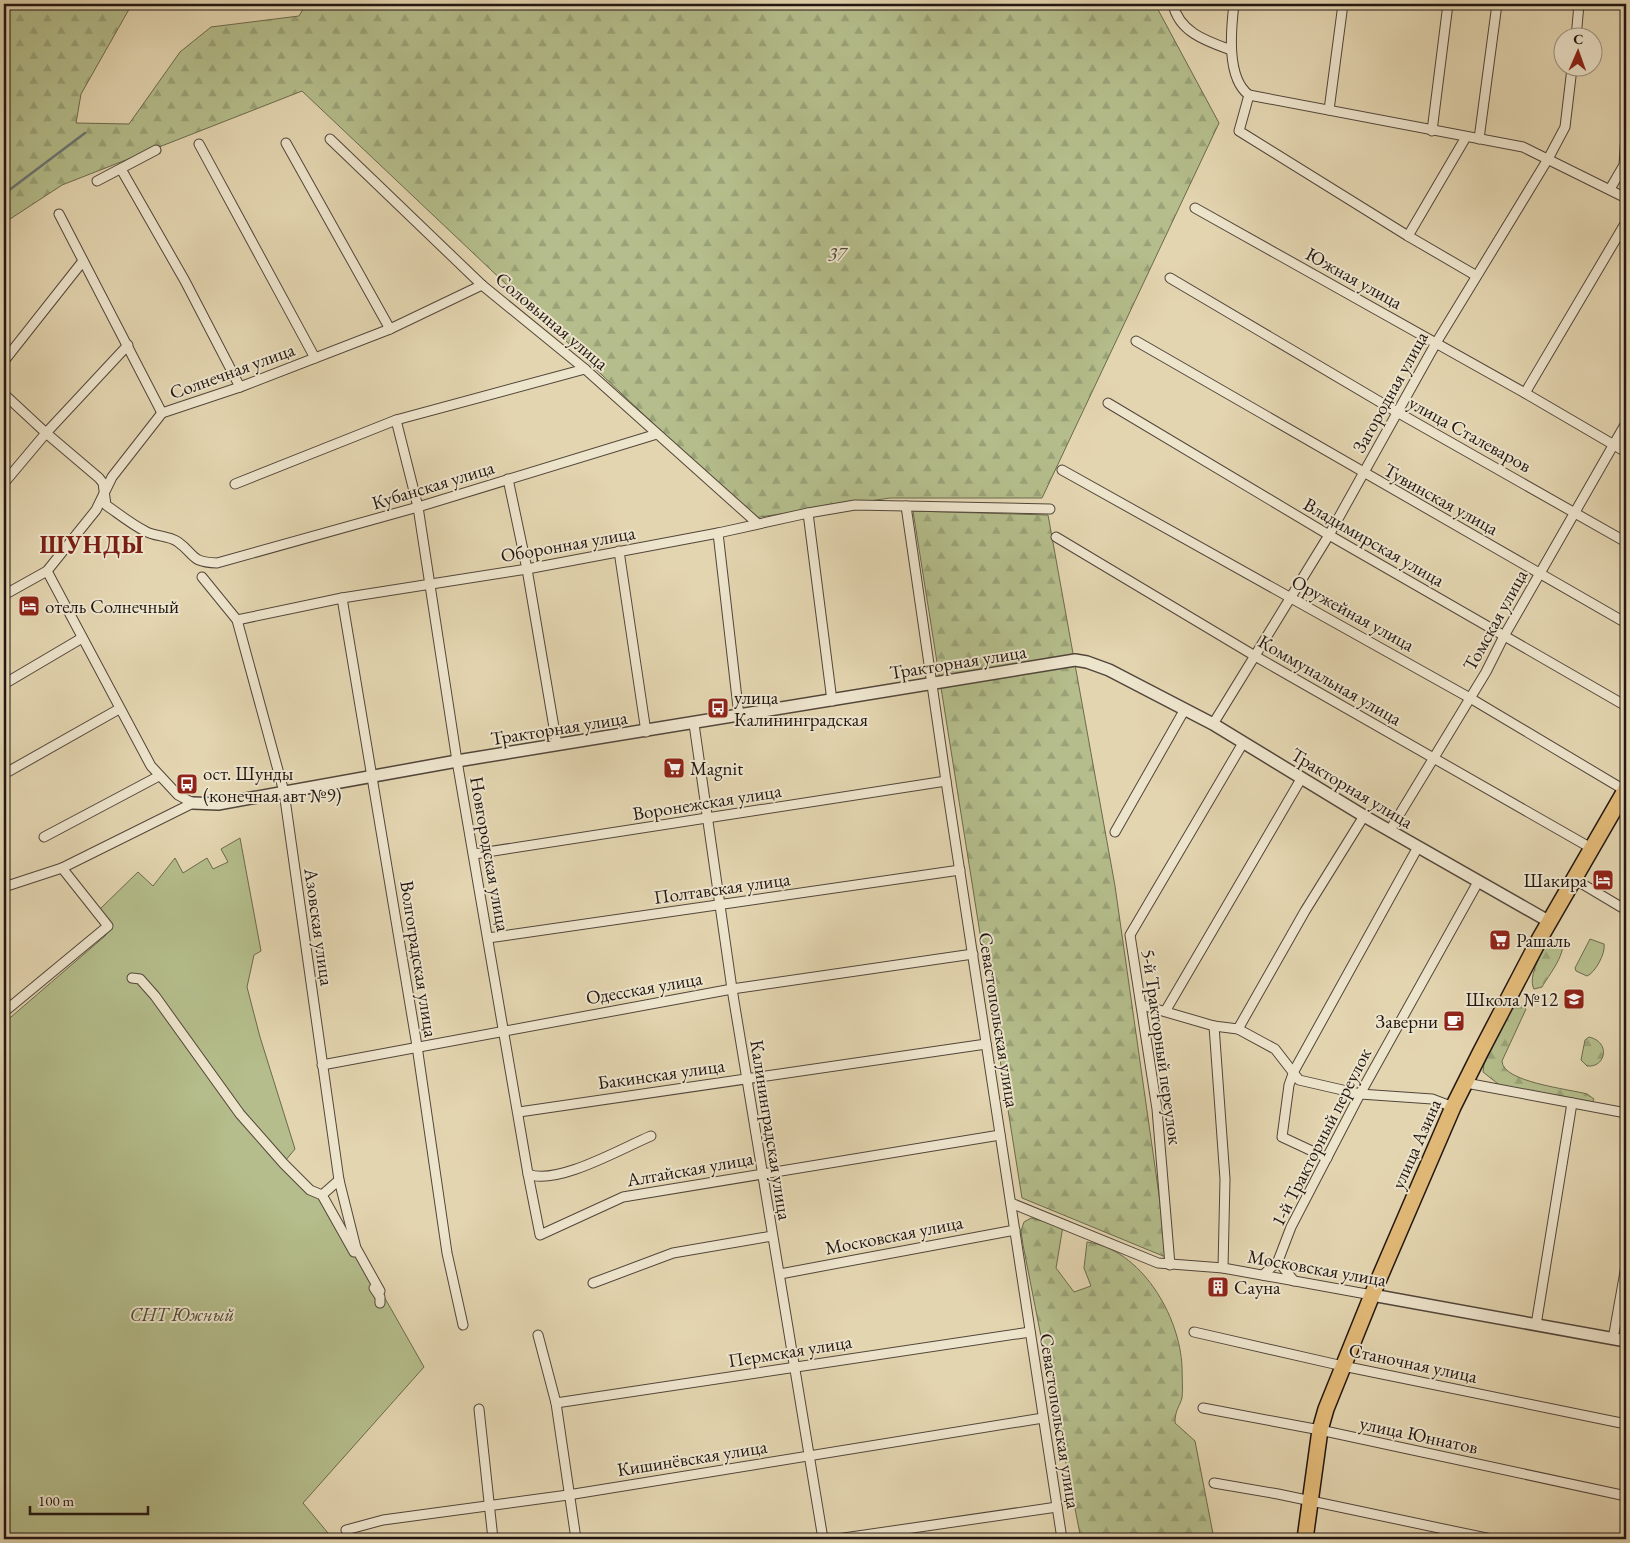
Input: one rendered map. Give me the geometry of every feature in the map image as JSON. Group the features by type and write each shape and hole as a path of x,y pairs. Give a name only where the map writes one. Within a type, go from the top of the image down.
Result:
{"main road":[{"name":"улица Азина","path":"1305,1539 1320,1430 1343,1366 1372,1295 1453,1107 1550,922 1626,790"}],"street":[{"path":"1173,4 1175,13 1186,28 1209,43 1231,50"},
{"path":"1234,4 1231,50 1242,90 1249,95 1523,147 1626,198"},
{"path":"1329,110 1343,4"},
{"path":"1432,131 1448,4"},
{"path":"1479,139 1497,4"},
{"path":"1577,28 1579,4"},
{"name":"Загородная улица","path":"1212,724 1328,535 1436,343 1566,127 1571,78"},
{"path":"1249,95 1239,131 1408,236 1476,275"},
{"path":"1610,189 1624,165 1626,135"},
{"path":"1408,236 1466,137"},
{"name":"Соловьиная улица","path":"330,139 482,285 585,369 758,524"},
{"path":"286,143 390,329"},
{"path":"200,144 315,358"},
{"path":"97,181 156,150"},
{"path":"121,169 185,281 240,387"},
{"name":"Южная улица","path":"1195,208 1526,393 1626,452"},
{"path":"59,214 162,413"},
{"path":"1526,393 1626,222"},
{"path":"4,361 83,260"},
{"name":"улица Сталеваров","path":"1170,278 1396,412 1576,512 1626,542"},
{"name":"Солнечная улица","path":"4,595 47,571 96,510 106,493 112,477 162,413 240,387 390,329 482,285"},
{"name":"Тувинская улица","path":"1136,341 1626,624"},
{"path":"4,484 46,433 128,345"},
{"path":"235,484 396,420 585,369"},
{"path":"4,394 99,478 106,493"},
{"name":"Владимирская улица","path":"1108,403 1328,535 1626,706"},
{"name":"Новгородская улица","path":"396,420 418,507 457,761 540,1235"},
{"name":"Томская улица","path":"1390,830 1470,698 1539,573 1626,423"},
{"name":"Кубанская улица","path":"106,493 106,505 146,532 178,542 198,560 217,563 418,507 657,434"},
{"name":"Оружейная улица","path":"1062,470 1291,596 1626,790"},
{"path":"508,479 527,569 557,745"},
{"name":"Оборонная улица","path":"237,620 342,598 527,569 855,505 1050,509"},
{"name":"Севастопольская улица","path":"906,506 1062,1539"},
{"path":"808,513 832,701"},
{"path":"718,533 739,716"},
{"name":"Коммунальная улица","path":"1056,537 1255,656 1592,848"},
{"path":"619,551 646,732"},
{"path":"47,571 119,709 159,776 178,795 193,803"},
{"name":"Азовская улица","path":"202,577 237,620 284,792 339,1180 356,1248 380,1291"},
{"name":"Волгоградская улица","path":"342,598 417,1046 447,1254 463,1325"},
{"path":"4,684 82,638"},
{"name":"Тракторная улица","path":"193,803 218,804 457,761 646,732 1075,660 1087,662 1108,670 1185,709 1364,816 1550,922"},
{"path":"4,774 119,709"},
{"path":"1115,832 1185,709"},
{"name":"Калининградская улица","path":"694,724 706,819 721,905 732,989 824,1539"},
{"name":"5-й Тракторный переулок","path":"1170,1265 1157,1109 1130,935 1243,743"},
{"path":"44,837 159,776"},
{"path":"1166,1010 1301,779"},
{"name":"Воронежская улица","path":"474,854 946,780"},
{"path":"4,887 62,868 193,803"},
{"path":"1238,1029 1305,911 1364,816"},
{"path":"1327,1158 1282,1137 1289,1085 1294,1071 1418,847"},
{"path":"4,1012 108,926 62,868"},
{"name":"Полтавская улица","path":"488,938 960,870"},
{"path":"1574,879 1626,910"},
{"name":"1-й Тракторный переулок","path":"1263,1275 1278,1261 1291,1227 1360,1094 1478,882"},
{"name":"Одесская улица","path":"322,1064 732,989 973,954"},
{"path":"132,978 140,979 155,996 240,1114 284,1164 310,1190 322,1195 380,1297 380,1303"},
{"path":"1142,1005 1166,1010 1214,1026 1238,1029 1276,1050 1294,1071 1299,1080 1360,1094 1432,1099 1453,1107"},
{"path":"1214,1026 1226,1179 1223,1268"},
{"name":"Бакинская улица","path":"519,1112 986,1044"},
{"path":"1466,1083 1626,1113"},
{"path":"1536,1325 1572,1103"},
{"name":"Алтайская улица","path":"540,1235 623,1197 1000,1135"},
{"path":"528,1174 545,1177 566,1174 651,1136"},
{"path":"322,1195 339,1180"},
{"name":"Московская улица","path":"1010,1203 1152,1260 1170,1265 1223,1268 1626,1341"},
{"name":"Московская улица","path":"780,1274 1015,1230"},
{"path":"593,1283 673,1254 772,1236"},
{"path":"1278,1261 1294,1280"},
{"path":"1613,1339 1626,1266"},
{"name":"Пермская улица","path":"556,1402 1030,1332"},
{"name":"Станочная улица","path":"1194,1332 1343,1366 1626,1424"},
{"path":"538,1335 556,1402 568,1495 576,1539"},
{"path":"479,1408 493,1539"},
{"name":"улица Юннатов","path":"1204,1408 1320,1430 1626,1496"},
{"name":"Кишинёвская улица","path":"346,1530 383,1520 568,1495 809,1454 1043,1418"},
{"path":"1214,1483 1309,1500 1491,1539"},
{"path":"838,1539 1057,1507"}],"green space":[{"name":"37","path":"4,4 132,4 81,94 76,123 129,124 180,52 211,27 299,16 306,4 1155,4 1219,123 1042,498 890,498 753,518 302,91 62,185 4,223"},
{"path":"913,511 1048,515 1115,886 1168,1258 1022,1198"},
{"name":"СНТ Южный","path":"240,838 261,951 254,955 247,987 260,1037 295,1149 285,1161 332,1205 424,1367 303,1503 333,1539 4,1539 4,1023 105,936 111,928 100,909 138,872 153,886 175,858 183,873 207,858 213,869 228,862 221,849"},
{"path":"1561,938 1563,943 1562,950 1557,963 1542,987 1534,989 1532,984 1534,970 1540,956 1550,939"},
{"path":"1590,939 1604,944 1604,948 1602,957 1596,967 1587,976 1576,971 1575,968"},
{"path":"1519,1004 1526,1009 1502,1061 1505,1068 1513,1074 1538,1084 1587,1094 1594,1099 1592,1103 1502,1087 1483,1072 1484,1064 1499,1031 1509,1014"},
{"path":"1589,1037 1601,1044 1603,1049 1602,1059 1593,1066 1587,1066 1581,1060 1585,1040"},
{"path":"1031,1218 1063,1226 1056,1268 1074,1292 1091,1286 1084,1268 1087,1242 1107,1247 1124,1257 1140,1271 1154,1288 1165,1307 1180,1347 1182,1367 1182,1398 1176,1412 1175,1423 1195,1441 1214,1539 1081,1539 1023,1245 1021,1231 1024,1222"}],"waterway":[{"path":"4,194 85,133"}],"place":[{"name":"отель Солнечный","path":"29,606"},
{"name":"улица Калининградская","path":"718,708"},
{"name":"Magnit","path":"674,768"},
{"name":"ост. Шунды (конечная авт №9)","path":"187,784"},
{"name":"Шакира","path":"1603,880"},
{"name":"Рашаль","path":"1500,940"},
{"name":"Школа №12","path":"1574,999"},
{"name":"Заверни","path":"1454,1021"},
{"name":"Сауна","path":"1218,1287"}],"district":[{"name":"ШУНДЫ","path":"92,544"}]}
